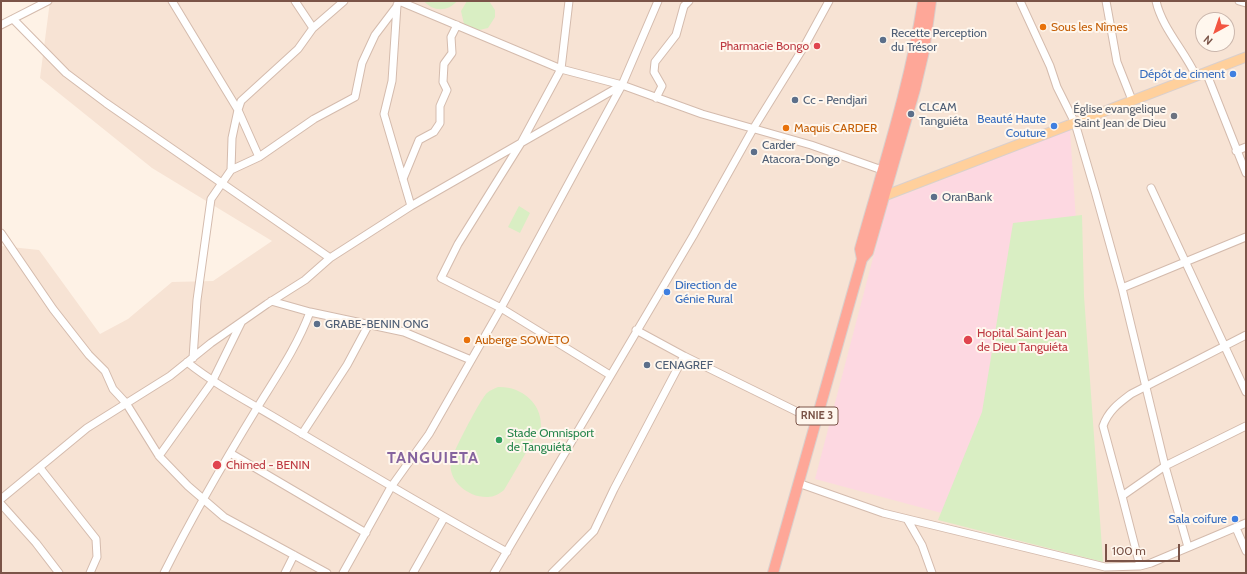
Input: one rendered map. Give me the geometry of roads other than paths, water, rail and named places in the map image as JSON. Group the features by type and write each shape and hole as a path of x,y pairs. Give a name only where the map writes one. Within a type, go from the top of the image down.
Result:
{"highway":[{"name":"RNIE 3","path":"773,573 862,259 860,249 915,89 923,1"},
{"name":"RNIE 3","path":"880,194 882,170 919,50 931,1"}],"main road":[{"path":"880,194 1075,124 1132,100 1246,57"}],"street":[{"path":"1,25 48,1"},
{"path":"172,1 238,110 259,157"},
{"path":"295,1 313,28"},
{"path":"231,170 232,138 241,101 298,49 313,28 344,1"},
{"path":"569,1 561,69 521,143 458,244 441,278 501,308 610,375"},
{"path":"343,573 391,487 429,434 501,308 622,85 658,1"},
{"path":"656,98 662,86 654,72 655,62 676,35 684,6 689,1"},
{"path":"494,573 636,330 693,236 753,128 805,45 829,1"},
{"path":"1020,1 1050,66 1057,87 1075,124 1122,288 1165,466 1188,547"},
{"path":"1106,1 1118,62 1132,100"},
{"path":"1156,1 1167,27 1196,76"},
{"path":"1239,1 1246,3"},
{"path":"398,3 457,25 561,69 622,85 702,114 811,145 882,170"},
{"path":"190,360 211,198 231,170 259,157 314,120 355,97 362,63 375,35 398,3"},
{"path":"398,3 392,81 384,114 410,206"},
{"path":"13,19 66,73 106,103 330,258"},
{"path":"403,179 419,140 434,132 440,123 440,106 447,90 443,82 444,64 452,53 451,37 457,25"},
{"path":"1206,72 1246,173"},
{"path":"1,499 87,428 170,376 242,321 304,280 330,258 410,206 622,85"},
{"path":"1236,151 1246,147"},
{"path":"1151,188 1246,392"},
{"path":"1,233 54,309 89,355 105,371 114,389 126,403 159,456 188,486 224,516 327,573"},
{"path":"1122,288 1246,237"},
{"path":"271,301 310,312 404,332 471,360"},
{"path":"164,573 203,499 281,370 310,312"},
{"path":"159,456 212,382 242,321"},
{"path":"302,434 348,365 369,324"},
{"path":"636,330 684,356 816,421"},
{"path":"1140,566 1103,426 1106,417 1114,407 1131,394 1246,335"},
{"path":"552,573 594,531 614,489 684,356"},
{"path":"190,360 212,382 258,407 444,518 507,552"},
{"path":"1122,496 1165,466 1246,426"},
{"path":"230,453 366,533"},
{"path":"40,468 96,539 97,557 90,573"},
{"path":"798,483 883,513 1105,570 1140,566 1246,523"},
{"path":"1,504 36,543 59,573"},
{"path":"413,573 444,518"},
{"path":"906,519 922,545 932,573"},
{"path":"1236,528 1246,551"},
{"path":"285,573 294,555"}],"place":[{"name":"Sous les Nîmes","path":"1043,27"},
{"name":"Recette Perception du Trésor","path":"883,40"},
{"name":"Pharmacie Bongo","path":"817,46"},
{"name":"Dépôt de ciment","path":"1233,74"},
{"name":"Cc - Pendjari","path":"795,100"},
{"name":"CLCAM Tanguiéta","path":"911,114"},
{"name":"Église evangelique Saint Jean de Dieu","path":"1174,116"},
{"name":"Beauté Haute Couture","path":"1054,126"},
{"name":"Maquis CARDER","path":"786,128"},
{"name":"Carder Atacora-Dongo","path":"754,152"},
{"name":"OranBank","path":"934,197"},
{"name":"Direction de Génie Rural","path":"667,292"},
{"name":"GRABE-BENIN ONG","path":"317,324"},
{"name":"Auberge SOWETO","path":"467,340"},
{"name":"Hopital Saint Jean de Dieu Tanguiéta","path":"968,340"},
{"name":"CENAGREF","path":"647,365"},
{"name":"Stade Omnisport de Tanguiéta","path":"499,440"},
{"name":"Chimed - BENIN","path":"217,465"},
{"name":"Sala coifure","path":"1235,519"}],"district":[{"name":"TANGUIETA","path":"433,458"}]}
